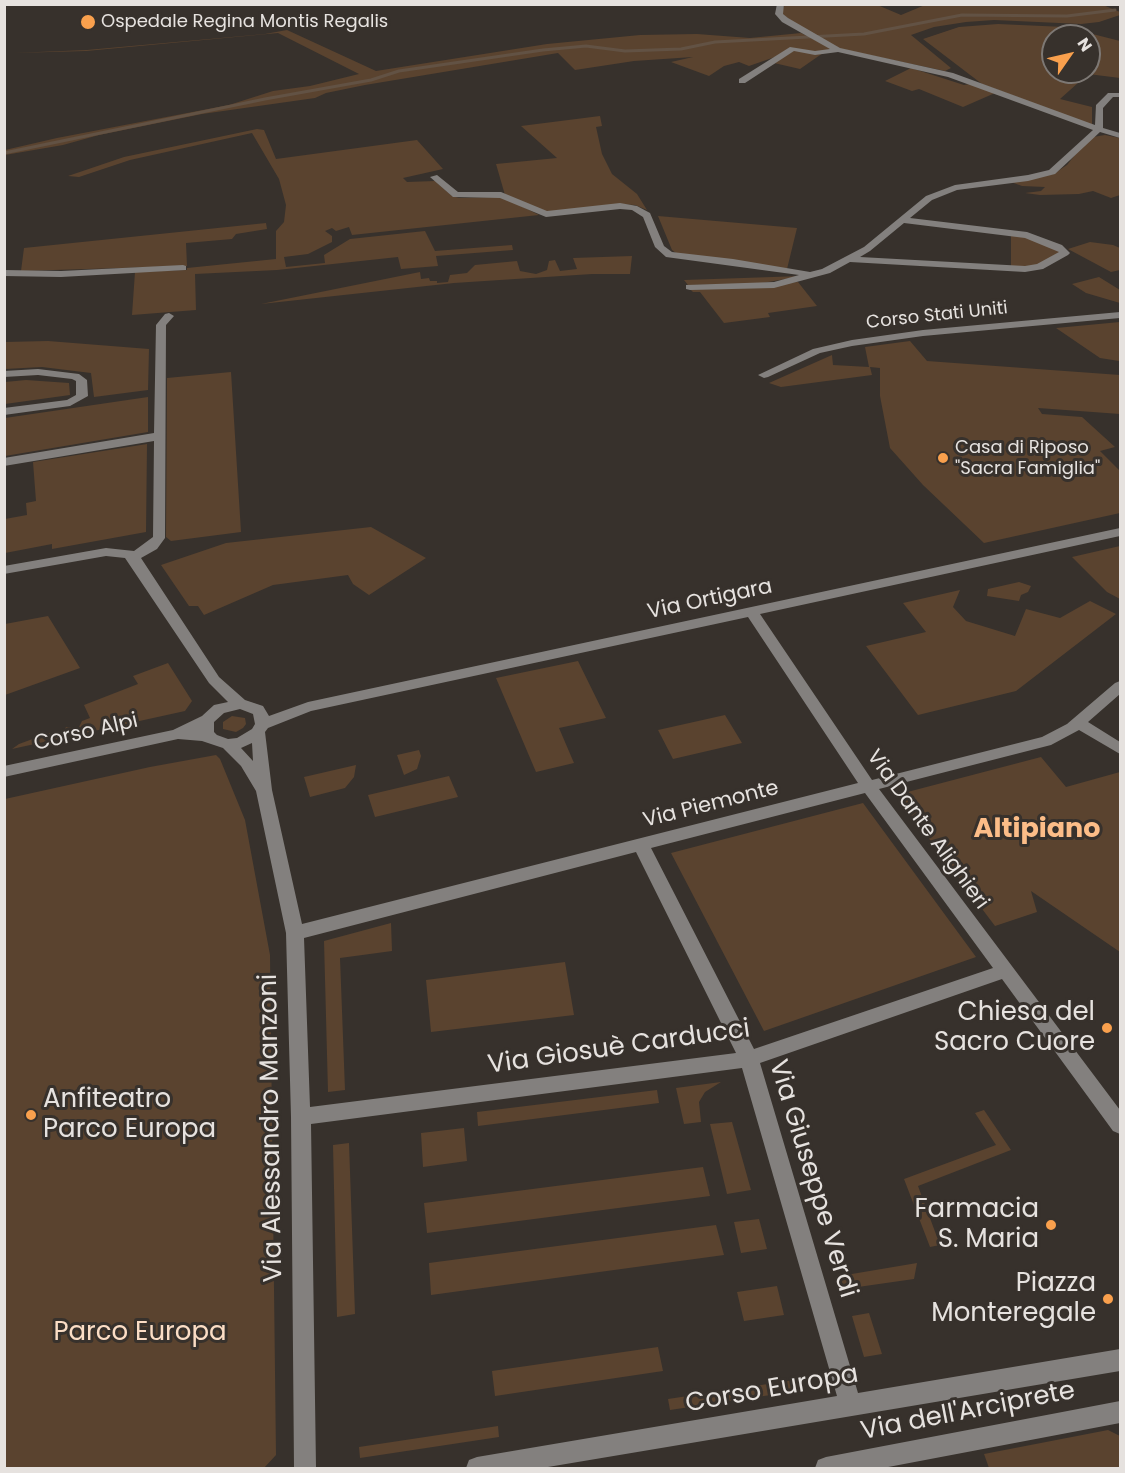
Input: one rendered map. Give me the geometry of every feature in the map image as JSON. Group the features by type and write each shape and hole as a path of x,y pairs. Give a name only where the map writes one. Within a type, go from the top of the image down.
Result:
{"street":[{"path":"781,4 779,14 781,17 838,50 947,74 1120,136"},
{"path":"742,81 793,49 815,53 838,50"},
{"path":"690,287 774,285 826,271 851,259 879,240 926,200 951,189 1028,178 1052,172 1064,164 1075,150 1099,129 1099,107 1111,95 1120,95"},
{"path":"434,177 456,195 503,196 546,214 620,206 637,208 649,218 660,247 669,255 733,262 798,273 826,271"},
{"path":"851,259 1031,269 1046,265 1065,253 1059,246 1027,235 901,220"},
{"path":"4,273 61,274 183,268"},
{"name":"Corso Stati Uniti","path":"764,375 806,355 852,342 923,333 1120,315"},
{"path":"4,570 106,552 131,556 152,546 159,538 161,325 169,316"},
{"path":"4,374 38,372 75,376 81,381 82,396 70,403 4,412"},
{"path":"4,462 160,436"},
{"name":"Via Ortigara","path":"260,722 308,707 1120,532"},
{"path":"131,556 214,680 260,722 250,738 228,744"},
{"name":"Via Dante Alighieri","path":"752,612 869,787 1120,1125"},
{"path":"214,680 219,709"},
{"name":"Via Piemonte","path":"295,933 1046,741 1078,723 1120,686"},
{"path":"211,738 206,733 207,720 219,709 240,704"},
{"name":"Corso Alpi","path":"177,734 207,720"},
{"name":"Via Alessandro Manzoni","path":"260,722 264,790 295,933 301,1117 305,1468"},
{"path":"1078,723 1120,749"},
{"name":"Corso Alpi","path":"4,772 177,734 193,734 211,738"},
{"name":"Via Alessandro Manzoni","path":"211,738 228,744 246,762 264,790"},
{"name":"Via Giuseppe Verdi","path":"641,845 748,1059 851,1406"},
{"name":"Via Giosuè Carducci","path":"301,1117 748,1059 1005,971"},
{"name":"Corso Europa","path":"477,1468 1120,1360"},
{"name":"Via dell'Arciprete","path":"826,1468 1117,1413"}],"green space":[{"path":"875,4 901,15 925,5 1103,5 1120,12 1120,15 1099,22 1081,24 994,20 966,22 934,27 911,35 951,68 945,71 841,49 808,32 783,15 782,10 785,5"},
{"path":"998,24 1041,26 1041,84 1077,84 1060,99 1092,107 1092,125 982,84 923,39 959,27"},
{"path":"287,30 376,71 547,44 640,35 697,34 750,38 801,33 833,49 816,52 798,49 749,66 739,62 724,66 709,76 671,62 693,57 634,61 575,70 558,53 365,85 326,93 315,98 202,114 99,135 63,145 5,155 5,150 57,138 229,105 273,91 310,86 359,74 278,33 86,51 13,53 87,50"},
{"path":"1101,36 1120,41 1120,78 1101,76"},
{"path":"795,50 823,53 800,69 774,63"},
{"path":"911,68 995,93 963,107 919,89 912,91 885,81"},
{"path":"600,116 602,126 596,127 602,154 612,174 637,194 647,210 635,205 620,204 550,213 505,195 496,164 557,158 521,126"},
{"path":"257,129 264,130 276,159 417,140 443,169 403,178 407,182 435,181 452,196 459,198 503,197 539,215 352,235 349,227 336,231 332,228 325,231 332,236 332,242 308,254 284,257 286,267 325,263 324,255 350,239 425,231 435,251 512,245 513,250 436,256 438,266 401,269 398,257 277,270 195,274 196,310 132,315 135,272 187,270 187,268 276,259 276,231 284,222 286,205 279,179 252,133 130,160 79,177 68,176 124,157"},
{"path":"1105,135 1120,138 1120,195 1111,198 1093,191 1079,194 1040,195 1025,193 1041,191 1045,187 1022,186 1011,182 1055,173 1067,165 1093,137"},
{"path":"658,216 797,228 787,269 676,253 672,250"},
{"path":"266,223 267,229 236,234 232,239 186,243 187,266 21,271 24,248"},
{"path":"1011,234 1025,236 1062,251 1036,266 1011,267"},
{"path":"1090,242 1120,248 1120,270 1111,272 1068,249"},
{"path":"632,256 630,274 592,274 454,283 261,304 420,272 421,279 429,278 430,281 437,281 437,283 448,282 450,275 467,273 475,265 517,261 520,271 536,274 547,270 549,261 555,260 560,271 577,269 573,258"},
{"path":"802,276 757,284 688,285 684,280"},
{"path":"1099,277 1120,290 1120,303 1086,293 1072,284"},
{"path":"798,282 817,306 768,313 770,317 724,323 700,292 693,292 690,289"},
{"path":"1120,322 1119,361 1100,358 1056,328"},
{"path":"48,341 149,349 148,390 94,397 91,373 42,367 5,369 5,342"},
{"path":"910,341 927,361 1120,375 1120,414 1038,408 1042,414 1082,417 1115,447 1100,451 1120,471 1120,513 984,543 923,485 890,448 880,396 880,368 870,367 872,375 781,387 769,383 832,355 833,365 869,367 865,347"},
{"path":"231,372 241,532 171,541 166,537 167,378"},
{"path":"26,380 69,383 70,395 5,404 5,382"},
{"path":"148,397 148,432 5,456 5,418"},
{"path":"147,444 146,532 52,549 52,544 5,553 5,519 27,515 26,503 36,501 33,462"},
{"path":"371,527 426,558 369,595 353,584 348,575 273,585 204,615 198,606 189,606 161,565 226,543"},
{"path":"1120,546 1120,599 1107,592 1072,557"},
{"path":"1019,582 1031,586 1028,592 1021,595 1019,601 987,596 988,589"},
{"path":"960,590 953,607 966,621 1015,636 1026,609 1060,618 1090,601 1116,614 1016,691 918,715 866,646 926,632 903,603"},
{"path":"48,616 80,668 5,695 5,624"},
{"path":"578,661 606,718 559,728 574,763 536,772 496,678"},
{"path":"168,663 192,701 185,711 12,749 19,744 49,733 61,736 66,727 78,729 82,721 90,718 84,705 138,684 133,676"},
{"path":"725,715 742,743 673,759 658,730"},
{"path":"232,716 245,718 246,724 236,732 223,729 223,722"},
{"path":"419,750 421,756 417,769 404,775 397,755"},
{"name":"Parco Europa","path":"216,755 220,759 245,820 270,955 276,1455 264,1468 5,1468 5,799"},
{"path":"1041,757 1066,787 1120,772 1120,952 1031,891 1037,912 995,926 896,795"},
{"path":"356,765 354,777 345,788 310,797 304,777"},
{"path":"449,776 458,797 375,817 368,795"},
{"path":"863,803 976,957 764,1031 671,853"},
{"path":"391,923 392,951 340,958 345,1090 328,1092 324,941"},
{"path":"565,962 574,1015 431,1032 426,980"},
{"path":"721,1082 705,1092 699,1102 701,1122 684,1124 676,1088"},
{"path":"657,1090 659,1103 478,1126 477,1112"},
{"path":"984,1110 1011,1150 918,1186 940,1245 930,1247 904,1179 996,1145 975,1113"},
{"path":"732,1122 751,1190 727,1194 710,1124"},
{"path":"464,1128 467,1161 423,1167 421,1133"},
{"path":"349,1143 355,1314 337,1317 333,1145"},
{"path":"703,1167 710,1196 427,1233 424,1203"},
{"path":"759,1219 767,1249 741,1253 734,1222"},
{"path":"716,1225 724,1255 431,1295 429,1263"},
{"path":"917,1263 914,1279 844,1289 840,1276"},
{"path":"777,1286 784,1315 744,1321 737,1292"},
{"path":"869,1313 882,1354 864,1357 852,1316"},
{"path":"658,1347 663,1371 495,1396 492,1371"},
{"path":"801,1379 804,1390 670,1410 668,1399"},
{"path":"498,1426 499,1437 360,1458 359,1447"},
{"path":"1108,1430 1120,1436 1120,1468 989,1468 984,1454"}],"waterway":[{"path":"4,153 265,99 371,80 399,71 543,50 586,46 625,51 681,49 715,42 864,34 962,15 1067,16 1115,10"}],"place":[{"name":"Ospedale Regina Montis Regalis","path":"88,22"},
{"name":"Casa di Riposo \"Sacra Famiglia\"","path":"943,458"},
{"name":"Chiesa del Sacro Cuore","path":"1107,1028"},
{"name":"Anfiteatro Parco Europa","path":"31,1115"},
{"name":"Farmacia S. Maria","path":"1051,1225"},
{"name":"Piazza Monteregale","path":"1108,1299"}],"district":[{"name":"Altipiano","path":"1037,830"}]}
